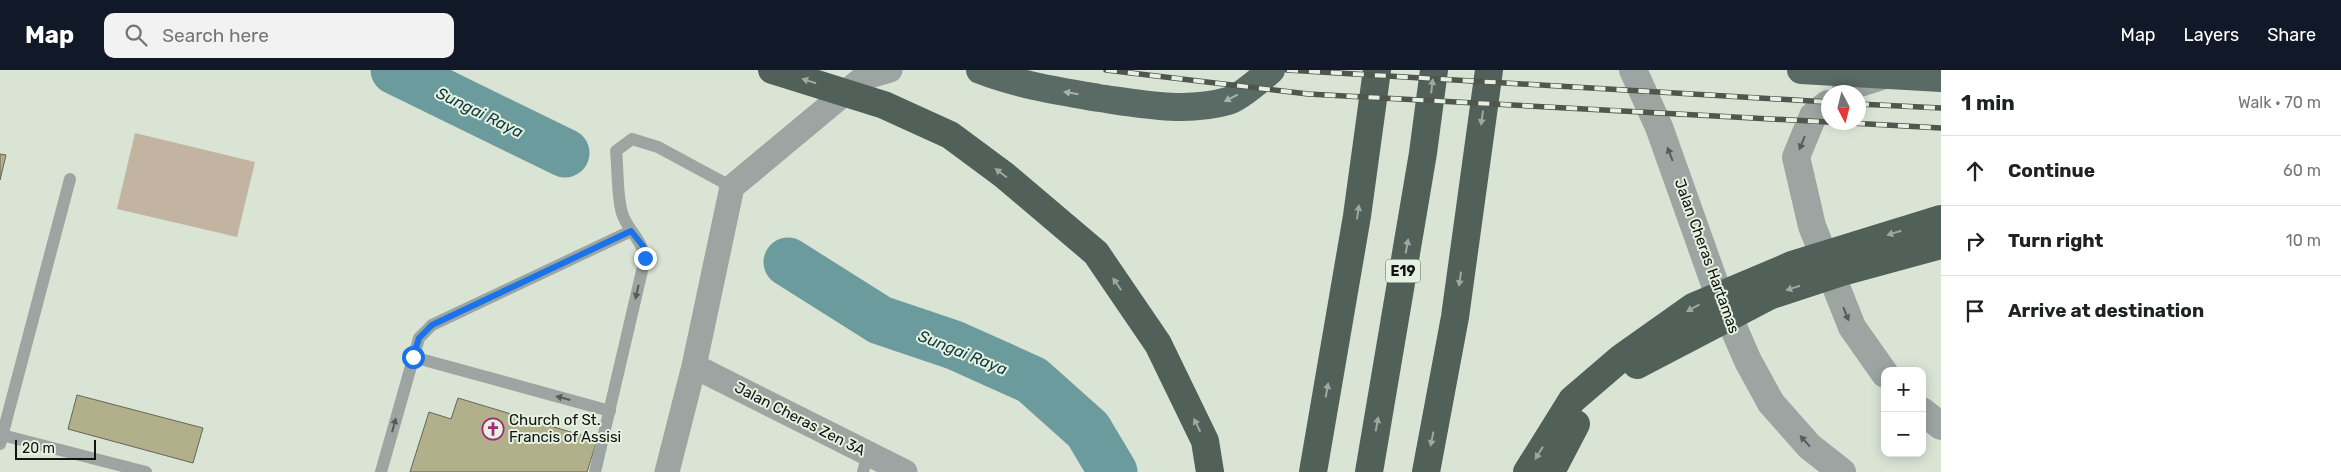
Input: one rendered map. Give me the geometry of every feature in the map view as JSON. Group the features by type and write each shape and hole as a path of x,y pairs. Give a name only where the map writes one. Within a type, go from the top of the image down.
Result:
{"highway":[{"path":"772,70 884,105 950,134 1004,175 1096,253 1158,344 1205,441 1210,472"},
{"path":"992,75 1041,88 1156,106 1195,106 1230,101 1271,70"},
{"path":"1313,472 1357,216 1377,70"},
{"name":"E19","path":"1369,472 1423,152 1434,70"},
{"path":"1426,472 1455,317 1489,70"},
{"path":"1801,70 1941,78"},
{"path":"1527,472 1572,400 1621,358 1693,307 1792,264 1941,219"},
{"path":"1552,472 1580,415 1630,369 1769,296 1842,272 1941,245"}],"street":[{"path":"667,472 694,366 732,187 863,78 890,70"},
{"path":"863,78 900,70"},
{"path":"967,70 992,75"},
{"name":"Jalan Cheras Hartamas","path":"1632,70 1659,127 1717,290 1748,361 1771,403 1809,446 1842,472"},
{"path":"1856,85 1885,75"},
{"path":"1821,110 1813,116 1796,157 1812,226 1852,327 1881,368"},
{"name":"Jalan Cheras Zen 3A","path":"694,366 866,463 905,472"},
{"path":"1923,412 1941,426"}],"lane":[{"path":"595,472 645,258 643,246 631,231 622,213 616,151 632,139 658,147 732,187"},
{"path":"70,179 1,440 146,472"},
{"path":"381,472 419,338 432,325 631,231"},
{"path":"413,357 610,411"}],"shaded area":[{"path":"135,133 255,162 237,237 117,209"}],"building":[{"path":"0,154 6,155 0,180"},
{"path":"77,395 203,428 193,463 68,429"},
{"name":"Church of St. Francis of Assisi","path":"458,398 597,440 587,472 410,472 429,412 451,419"}],"waterway":[{"name":"Sungai Raya","path":"395,70 565,153"},
{"name":"Sungai Raya","path":"788,262 880,320 954,345 1032,380 1088,430 1113,472"}],"railway":[{"path":"1106,70 1308,94 1821,122"},
{"path":"1287,70 1821,102"},
{"path":"1866,104 1941,108"},
{"path":"1866,124 1941,128"}],"place":[{"name":"Church of St. Francis of Assisi","path":"493,429"}],"route":[{"path":"413,357 419,338 432,325 631,231 643,246 645,258"}]}
